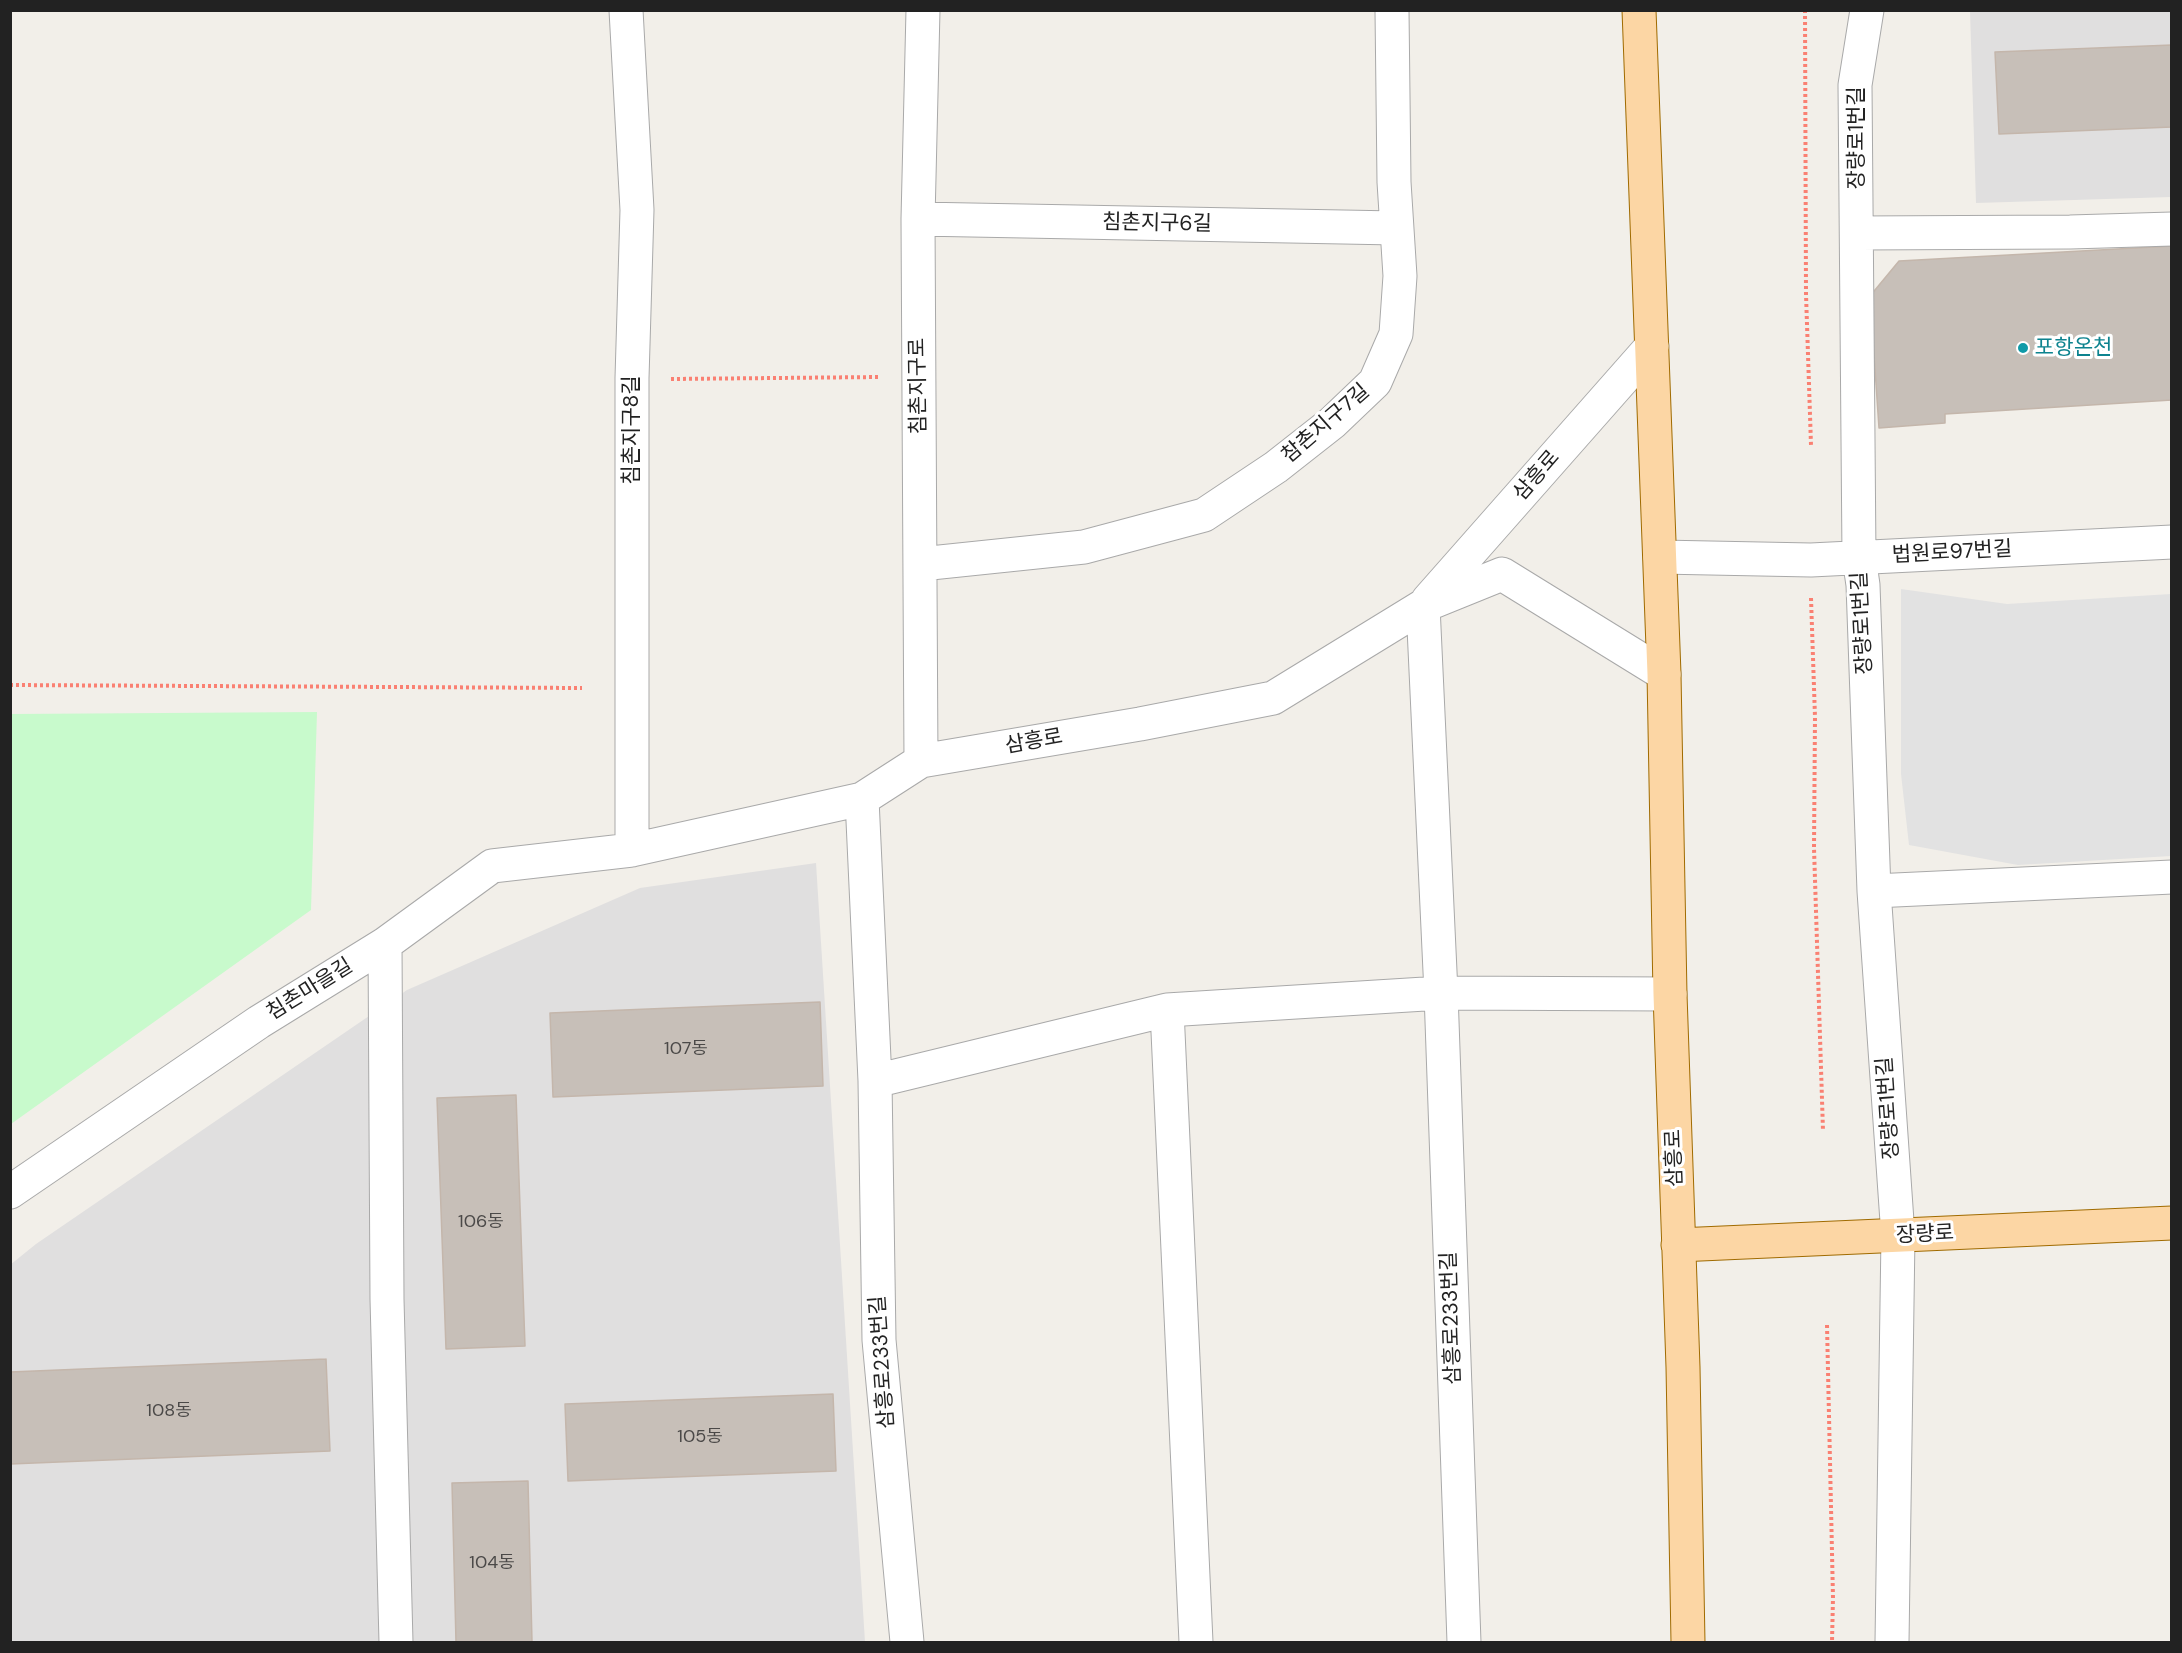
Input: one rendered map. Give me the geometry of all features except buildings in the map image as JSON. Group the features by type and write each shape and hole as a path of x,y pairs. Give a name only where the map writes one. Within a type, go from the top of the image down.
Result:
{"main road":[{"name":"삼흥로","path":"1639,10 1664,674 1670,994 1683,1367 1688,1642"},
{"name":"장량로","path":"1678,1245 2172,1223"}],"street":[{"name":"침촌지구8길","path":"626,10 637,210 632,378 632,849"},
{"name":"침촌지구로","path":"921,761 918,219 923,10"},
{"name":"참촌지구7길","path":"921,564 1084,547 1204,515 1276,467 1332,423 1375,382 1396,334 1400,276 1396,228 1392,10"},
{"name":"장량로1번길","path":"1867,10 1856,85 1859,557 1863,585 1874,891 1898,1236 1892,1642"},
{"name":"침촌지구6길","path":"918,219 1396,228"},
{"path":"1858,233 2172,229"},
{"name":"삼흥로","path":"1423,606 1652,346"},
{"name":"법원로97번길","path":"1660,557 1811,560 2172,542"},
{"name":"삼흥로","path":"632,849 862,799 921,761 1140,724 1273,698 1423,606 1502,574 1664,674"},
{"name":"삼흥로233번길","path":"1423,606 1441,993 1464,1642"},
{"name":"삼흥로233번길","path":"862,799 875,1081 879,1340 907,1642"},
{"name":"침촌마을길","path":"10,1192 259,1022 385,944 492,866 632,849"},
{"path":"1874,891 2172,877"},
{"path":"385,944 387,1310 396,1642"},
{"path":"875,1081 1167,1010 1441,993 1670,994"},
{"path":"1167,1010 1196,1642"}],"path":[{"path":"1805,10 1806,294 1811,445"},
{"path":"660,379 879,377"},
{"path":"1810,593 1815,717 1814,848 1823,1131"},
{"path":"10,685 582,688"},
{"path":"1827,1325 1833,1587 1832,1642"}],"shaded area":[{"path":"1970,11 2171,11 2171,197 1976,203"},
{"path":"1901,589 2007,604 2171,594 2171,856 2018,865 1909,845 1901,774"},
{"path":"816,863 865,1642 11,1642 10,1265 36,1244 407,990 640,888"}],"green space":[{"path":"317,712 311,910 11,1124 11,714"}],"place":[{"name":"포항온천","path":"2023,348"}]}
